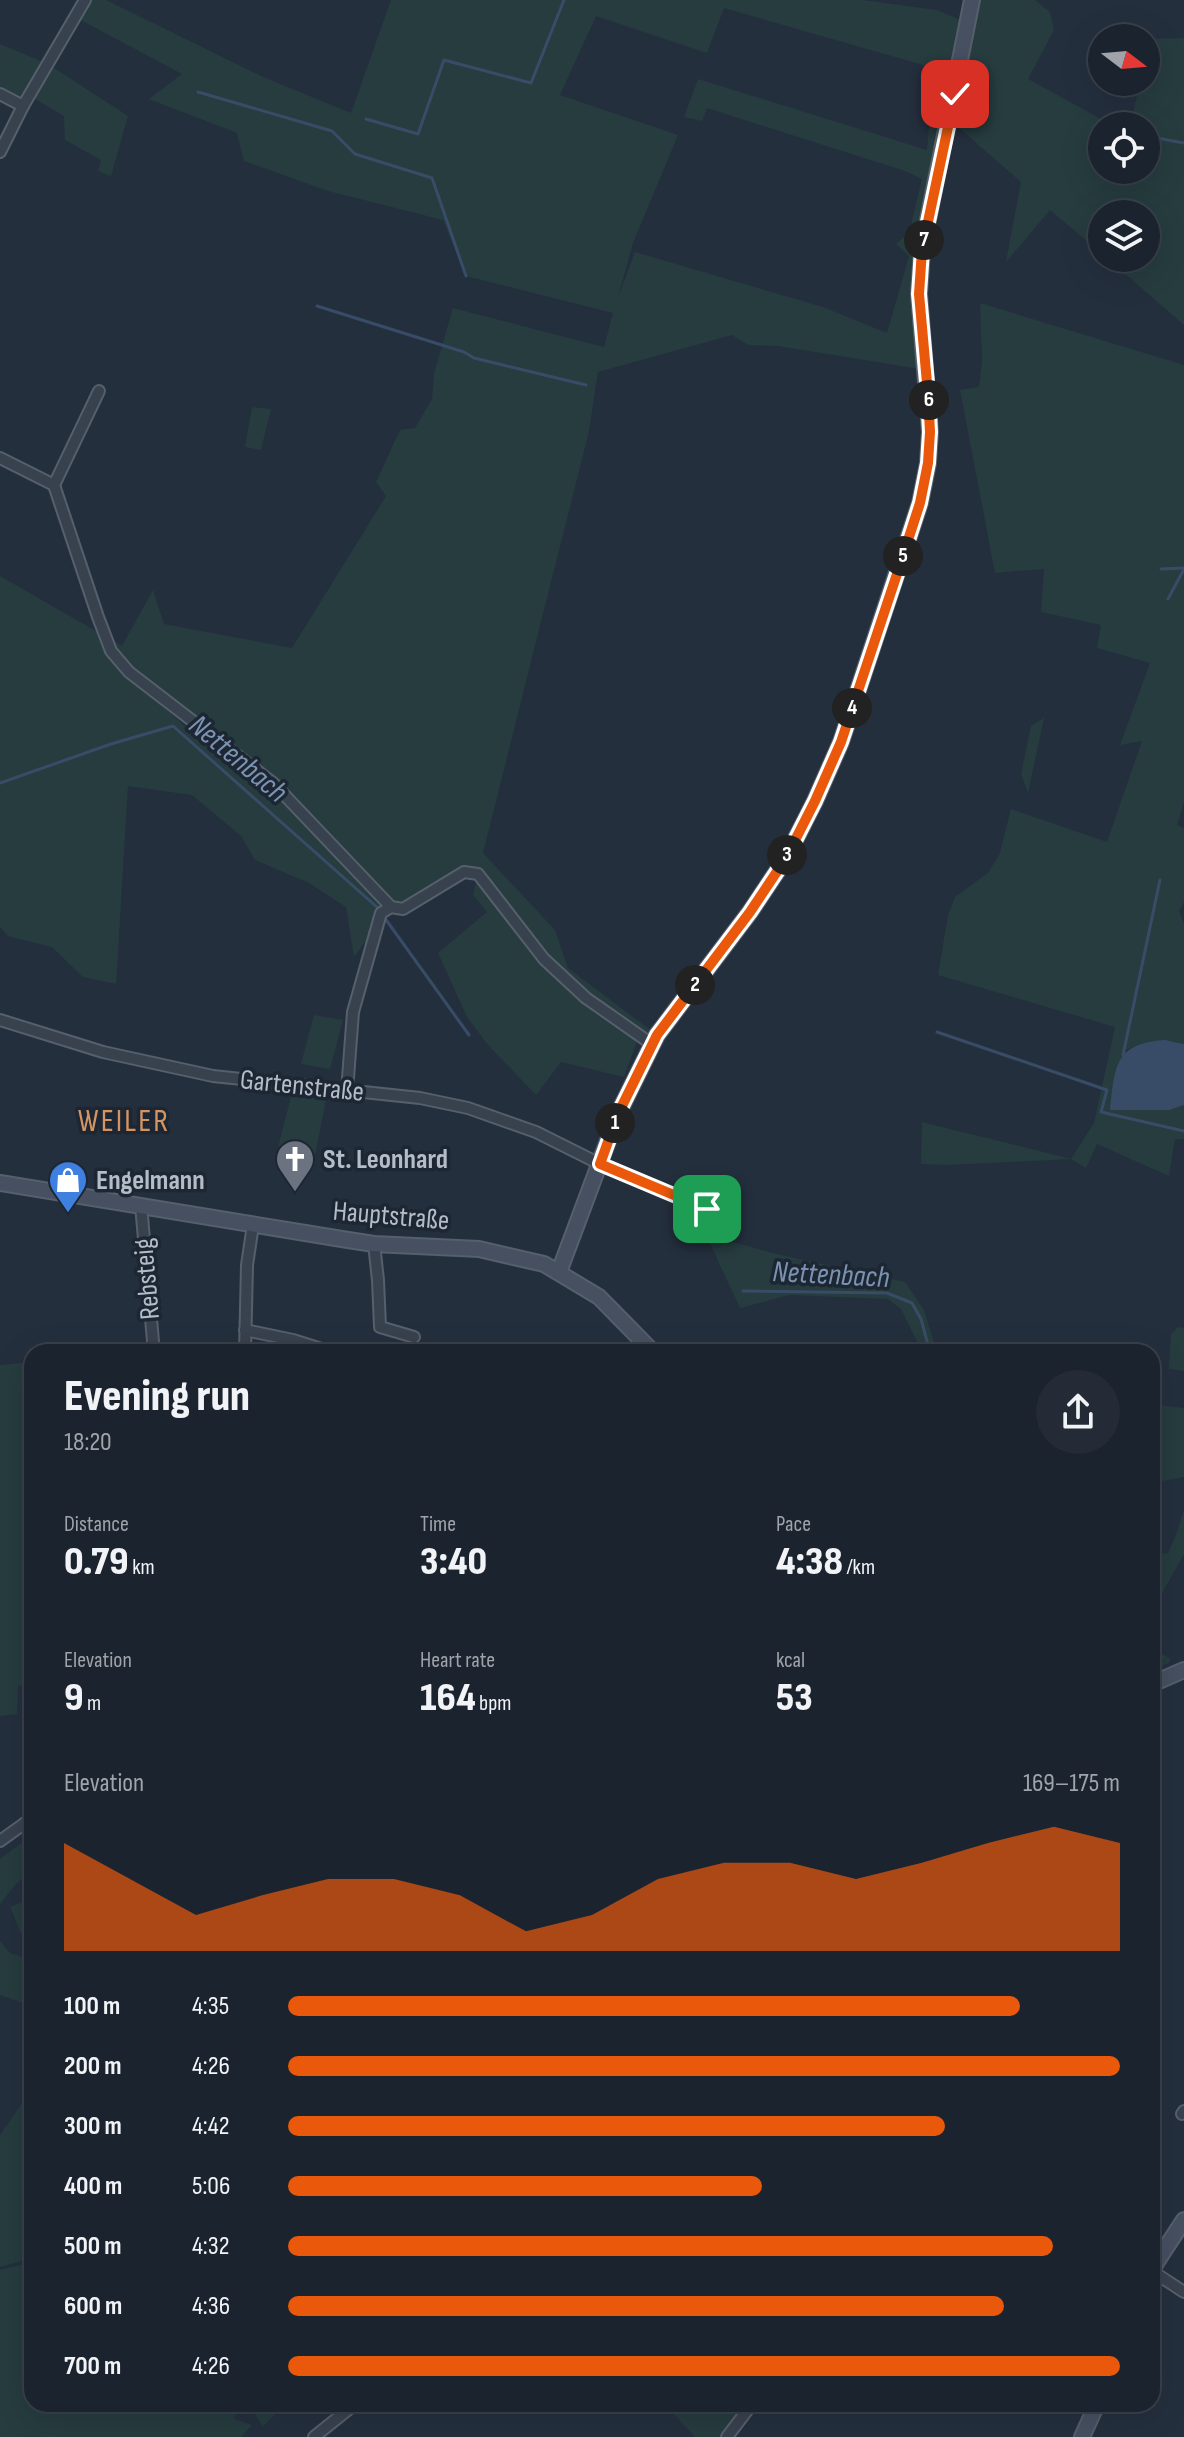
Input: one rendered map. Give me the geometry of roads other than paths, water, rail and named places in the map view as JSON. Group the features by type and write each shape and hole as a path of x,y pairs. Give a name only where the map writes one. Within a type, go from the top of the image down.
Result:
{"street":[{"path":"0,152 85,0"},
{"path":"559,1272 618,1114 657,1035 757,901 786,858 815,801 841,742 920,503 930,432 919,294 922,250 972,0"},
{"path":"0,94 23,106"},
{"path":"99,391 54,485 111,651 129,672 273,783 391,907 403,909 464,872 478,874 544,959 586,998 653,1045"},
{"path":"0,458 54,485"},
{"path":"347,1091 353,1012 381,913 391,907"},
{"name":"Gartenstraße","path":"0,1020 154,1065 213,1076 420,1098 468,1108 536,1132 600,1164 707,1209"},
{"name":"Hauptstraße","path":"0,1183 374,1244 479,1249 538,1262 599,1297 645,1344"},
{"name":"Rebsteig","path":"141,1205 152,1344"},
{"path":"245,1344 247,1265 253,1225"},
{"path":"374,1244 380,1327 414,1337"},
{"path":"245,1330 306,1344"},
{"path":"1160,1680 1184,1670"},
{"path":"0,1841 24,1824"},
{"path":"1160,2258 1184,2220"},
{"path":"1160,2276 1184,2292"},
{"path":"314,2437 345,2412"},
{"path":"727,2437 746,2412"},
{"path":"1082,2437 1093,2412"}],"water":[{"path":"1165,1040 1184,1044 1184,1105 1169,1110 1110,1110 1120,1060 1136,1046"}],"waterway":[{"path":"366,119 418,134 444,60 531,83 564,0"},
{"path":"198,92 332,131 355,154 432,178 466,276"},
{"path":"1160,139 1184,143"},
{"path":"317,306 464,352 474,358 586,385"},
{"path":"1161,569 1184,568"},
{"path":"1168,599 1184,569"},
{"name":"Nettenbach","path":"0,783 173,726 378,908"},
{"path":"1123,1055 1160,880"},
{"name":"Nettenbach","path":"384,917 469,1035"},
{"path":"937,1032 1107,1090 1101,1112 1184,1131"},
{"name":"Nettenbach","path":"743,1291 887,1293 912,1303 921,1319 928,1344"}],"place":[{"name":"St. Leonhard","path":"295,1193"},
{"name":"Engelmann","path":"68,1214"}],"district":[{"name":"WEILER","path":"124,1121"}]}
